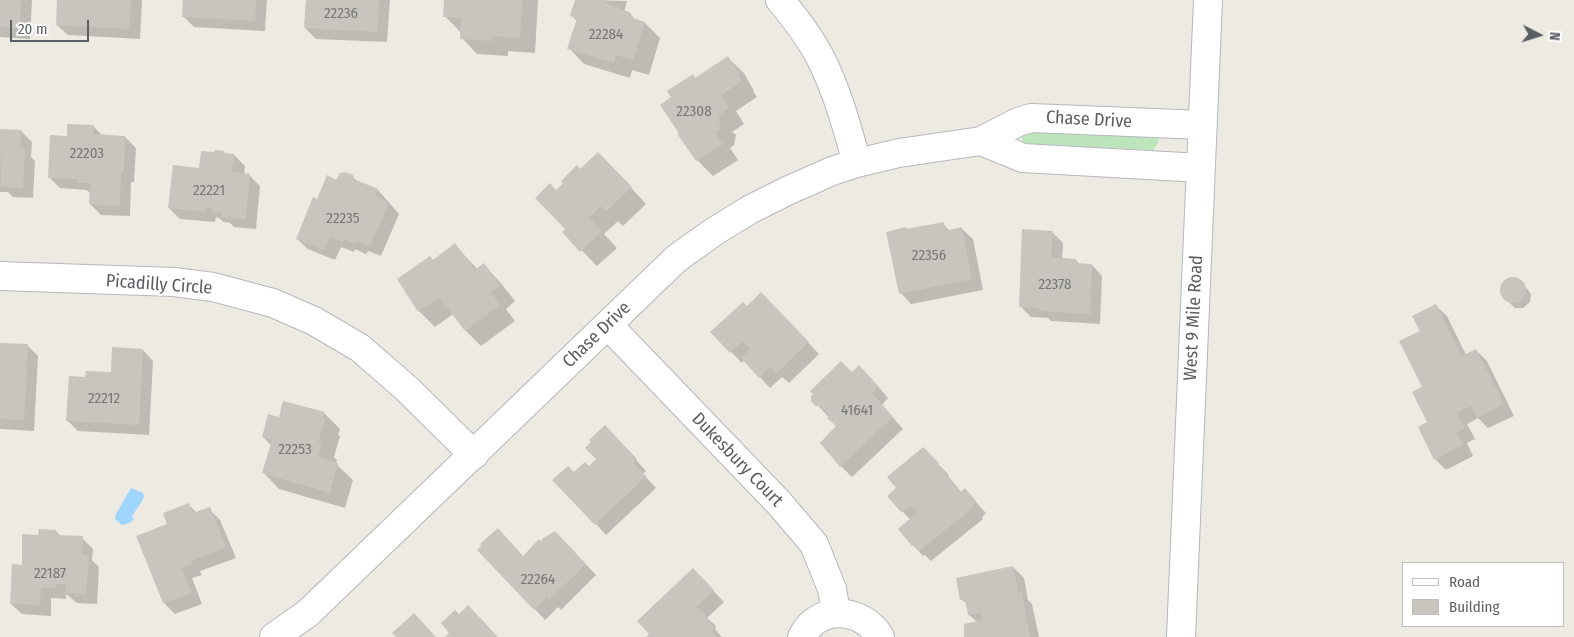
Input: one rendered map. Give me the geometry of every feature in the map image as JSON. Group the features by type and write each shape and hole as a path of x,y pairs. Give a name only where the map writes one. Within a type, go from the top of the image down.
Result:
{"street":[{"path":"780,0 802,26 820,58 835,94 857,162"},
{"name":"West 9 Mile Road","path":"1181,637 1208,0"},
{"name":"Chase Drive","path":"274,637 308,614 677,258 715,231 751,209 832,171 857,162 899,153 981,142 1018,122 1030,118 1203,125"},
{"name":"Chase Drive","path":"981,142 1024,158 1201,168"},
{"name":"Picadilly Circle","path":"0,276 174,282 213,287 273,303 314,321 360,348 406,388 474,455"},
{"name":"Dukesbury Court","path":"608,325 779,503 814,544 832,589 836,613"},
{"path":"802,637 811,624 822,617 836,613 851,614 864,620 875,629 880,637"}],"green space":[{"path":"1024,131 1157,136 1159,142 1153,150 1028,144 1023,141 1021,136"}],"water":[{"path":"131,488 143,493 144,497 132,517 134,519 130,523 122,525 115,519 116,514"}],"building":[{"path":"0,0 21,0 20,28 0,27"},
{"path":"57,0 131,0 129,29 56,25"},
{"path":"183,0 256,0 255,21 182,17"},
{"path":"306,0 379,0 377,32 304,28"},
{"path":"444,0 522,0 520,38 492,36 492,41 460,39 461,17 443,17"},
{"path":"575,0 607,0 606,3 631,13 630,17 645,22 633,60 616,55 614,63 567,49 577,18 570,16"},
{"path":"728,56 740,74 738,75 742,81 721,95 729,108 718,116 720,118 719,130 715,132 723,144 696,161 660,105 671,97 667,91 693,74 695,78"},
{"path":"67,124 94,125 93,134 125,136 124,172 121,171 120,206 89,204 90,183 77,183 77,179 48,178 50,135 67,136"},
{"path":"0,129 21,130 21,148 25,148 23,188 1,187"},
{"path":"215,150 234,154 232,172 250,174 246,219 222,217 222,213 212,212 213,208 206,207 204,212 168,208 173,165 199,168 201,151 214,152"},
{"path":"598,152 632,187 606,211 601,206 589,218 602,231 580,252 562,232 565,229 535,198 550,183 556,190 563,183 561,181 577,165 580,169"},
{"path":"345,172 353,175 354,179 378,189 375,196 389,202 370,246 357,241 355,244 344,239 343,242 330,237 324,250 296,239 313,197 317,199 327,175 336,180 340,173"},
{"path":"944,222 945,231 962,227 972,279 899,294 886,232 906,227 906,229"},
{"path":"1022,229 1053,231 1051,257 1076,259 1076,263 1092,264 1090,314 1039,311 1039,308 1019,307"},
{"path":"455,243 475,270 484,263 500,285 491,292 500,305 465,331 439,297 418,312 397,279 430,256 433,260"},
{"path":"1513,277 1523,280 1526,290 1523,300 1513,303 1503,300 1500,290 1503,280"},
{"path":"761,292 809,342 777,373 770,367 759,378 741,358 750,349 743,341 730,353 710,332 743,302 747,306"},
{"path":"1436,304 1462,356 1476,349 1504,404 1477,418 1471,406 1457,413 1465,428 1457,432 1463,445 1434,460 1418,427 1427,422 1412,392 1422,387 1399,341 1420,331 1412,316"},
{"path":"0,343 28,344 24,420 0,419"},
{"path":"112,347 143,349 139,425 66,421 69,376 85,377 86,371 111,372"},
{"path":"841,361 852,372 859,365 878,386 872,393 893,417 840,467 820,443 836,426 827,418 829,415 821,406 816,406 811,401 813,394 810,391"},
{"path":"283,401 325,412 323,419 325,420 318,442 322,443 318,457 338,463 330,493 262,473 272,440 262,437 268,414 279,417"},
{"path":"605,425 637,459 633,463 646,476 595,525 552,480 568,466 574,472 585,462 589,466 596,459 585,448 591,442 589,440"},
{"path":"923,447 939,463 961,492 965,488 976,501 972,506 973,508 919,551 914,544 912,546 898,529 917,513 910,505 901,512 887,496 896,488 887,477"},
{"path":"189,503 193,513 210,507 226,547 191,561 192,564 182,568 192,593 163,603 136,536 167,524 163,513"},
{"path":"498,528 523,556 539,539 542,542 542,539 555,531 586,564 549,600 547,597 534,610 477,550 481,546 480,544"},
{"path":"39,529 56,530 57,535 83,536 82,555 89,555 86,594 65,593 66,584 56,584 55,588 41,588 40,605 10,604 12,564 22,565 22,534 38,535"},
{"path":"1013,566 1018,592 1022,592 1030,637 964,637 964,624 982,620 981,613 968,615 965,599 960,600 956,578"},
{"path":"693,568 714,590 695,608 699,608 705,614 705,617 715,628 711,631 717,637 646,637 649,634 637,621"},
{"path":"468,605 498,637 445,637 449,633 441,623 455,610 459,614"},
{"path":"414,613 436,637 396,637 392,633"}]}
